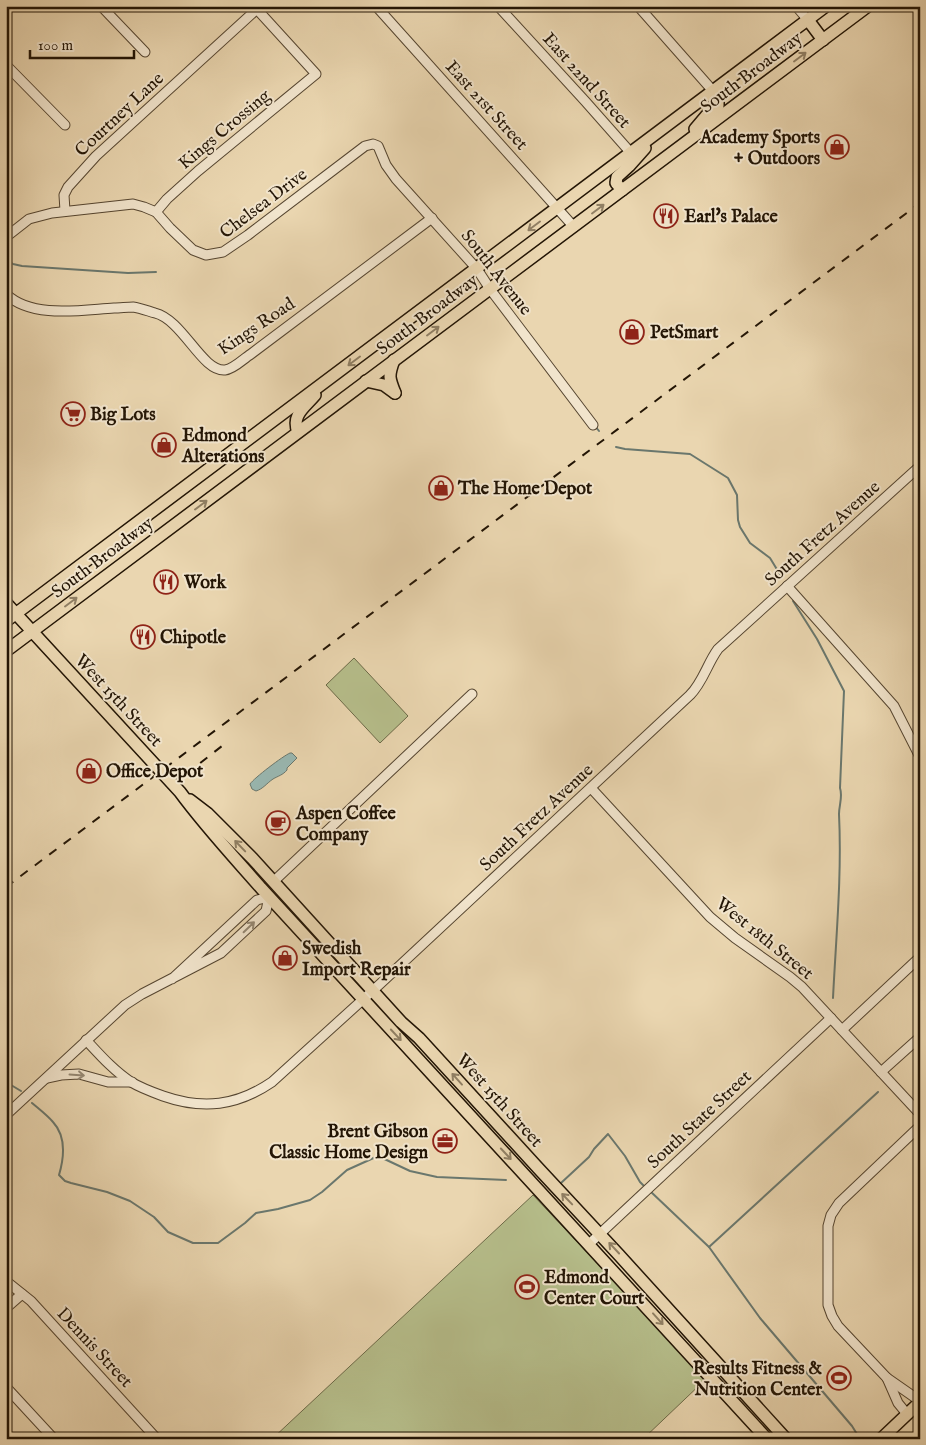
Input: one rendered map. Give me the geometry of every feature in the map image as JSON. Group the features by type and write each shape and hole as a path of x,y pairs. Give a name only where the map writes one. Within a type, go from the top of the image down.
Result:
{"main road":[{"name":"South Broadway","path":"11,617 826,6"},
{"name":"South Broadway","path":"6,651 868,6"},
{"path":"808,20 823,40"},
{"path":"682,144 706,116 718,106 718,97 713,91"},
{"path":"622,190 616,183 617,177 662,129"},
{"path":"366,381 384,385 395,394 390,378 394,360"},
{"path":"298,432 296,427 297,416 326,382"},
{"name":"West 15th Street","path":"6,603 11,617 32,632 180,792 216,839 590,1244 767,1439"},
{"name":"West 15th Street","path":"180,792 207,813 273,882 600,1234 786,1439"},
{"path":"269,896 273,882"},
{"path":"881,1439 920,1402"}],"street":[{"path":"101,6 145,52"},
{"name":"East 21st Street","path":"376,6 574,227"},
{"name":"East 22nd Street","path":"498,6 631,153"},
{"path":"638,6 713,91"},
{"path":"796,6 808,20"},
{"name":"Kings Crossing","path":"156,212 167,199 198,172 316,74 256,7"},
{"name":"Courtney Lane","path":"65,211 64,195 68,187 96,156 256,7"},
{"path":"6,65 65,125"},
{"name":"Chelsea Drive","path":"6,237 29,219 65,211 132,204 156,212 193,250 206,254 223,252 365,146 373,144"},
{"name":"South Avenue","path":"373,144 378,146 386,165 396,179 477,269 490,289 593,425"},
{"name":"Kings Road","path":"6,294 20,304 43,310 133,307 158,314 177,327 213,368 225,370 251,354 432,218"},
{"name":"South Fretz Avenue","path":"86,1040 117,1071 132,1082 149,1091 177,1101 197,1104 232,1102 244,1098 272,1082 690,695 702,681 718,649 920,466"},
{"path":"787,586 894,706 920,757"},
{"path":"273,882 472,694"},
{"name":"West 18th Street","path":"591,788 710,917 735,938 802,987 920,1114"},
{"path":"6,1115 125,1005 142,994 172,979 221,953 266,911 269,896 256,900 172,979"},
{"path":"842,1030 918,958"},
{"name":"South State Street","path":"590,1244 831,1018"},
{"path":"881,1072 920,1037"},
{"name":"South Fretz Avenue","path":"46,1078 78,1074 108,1082 132,1082"},
{"path":"920,1126 839,1203 831,1215 828,1226 828,1305 832,1316 838,1326 887,1378 920,1402"},
{"name":"Dennis Street","path":"6,1281 31,1301 157,1439"},
{"path":"6,1308 22,1294"},
{"path":"887,1378 898,1403 907,1414"},
{"path":"6,1387 54,1439"}],"green space":[{"path":"354,658 408,716 380,743 326,685"},
{"name":"Edmond Center Court","path":"533,1195 706,1379 643,1439 272,1439"}],"water":[{"path":"290,753 297,758 285,772 258,790 252,789 250,784 253,781 269,767"}],"waterway":[{"path":"6,259 13,264 22,266 128,273 156,272"},
{"path":"595,426 599,431"},
{"path":"616,447 690,454 728,478 737,495 740,527 750,543 770,558 781,576"},
{"path":"793,601 817,639 844,691 839,814 839,883 833,998"},
{"path":"6,1082 21,1091"},
{"path":"709,1247 878,1092"},
{"path":"32,1103 51,1119 60,1134 63,1154 59,1175 65,1181 107,1192 130,1201 154,1217 168,1232 193,1243 218,1243 256,1213 310,1200 347,1170 378,1156 410,1171 437,1177 506,1180"},
{"path":"561,1183 589,1157 608,1134 646,1188"},
{"path":"650,1191 709,1247 760,1318 852,1426 860,1439"}],"railway":[{"path":"6,887 920,203"},
{"path":"186,774 222,746"}],"place":[{"name":"Academy Sports + Outdoors","path":"837,147"},
{"name":"Earl's Palace","path":"666,216"},
{"name":"PetSmart","path":"632,332"},
{"name":"Big Lots","path":"73,414"},
{"name":"Edmond Alterations","path":"164,445"},
{"name":"The Home Depot","path":"441,488"},
{"name":"Work","path":"166,582"},
{"name":"Chipotle","path":"143,637"},
{"name":"Office Depot","path":"89,771"},
{"name":"Aspen Coffee Company","path":"278,823"},
{"name":"Swedish Import Repair","path":"285,958"},
{"name":"Brent Gibson Classic Home Design","path":"445,1141"},
{"name":"Edmond Center Court","path":"527,1287"},
{"name":"Results Fitness & Nutrition Center","path":"839,1378"}]}
